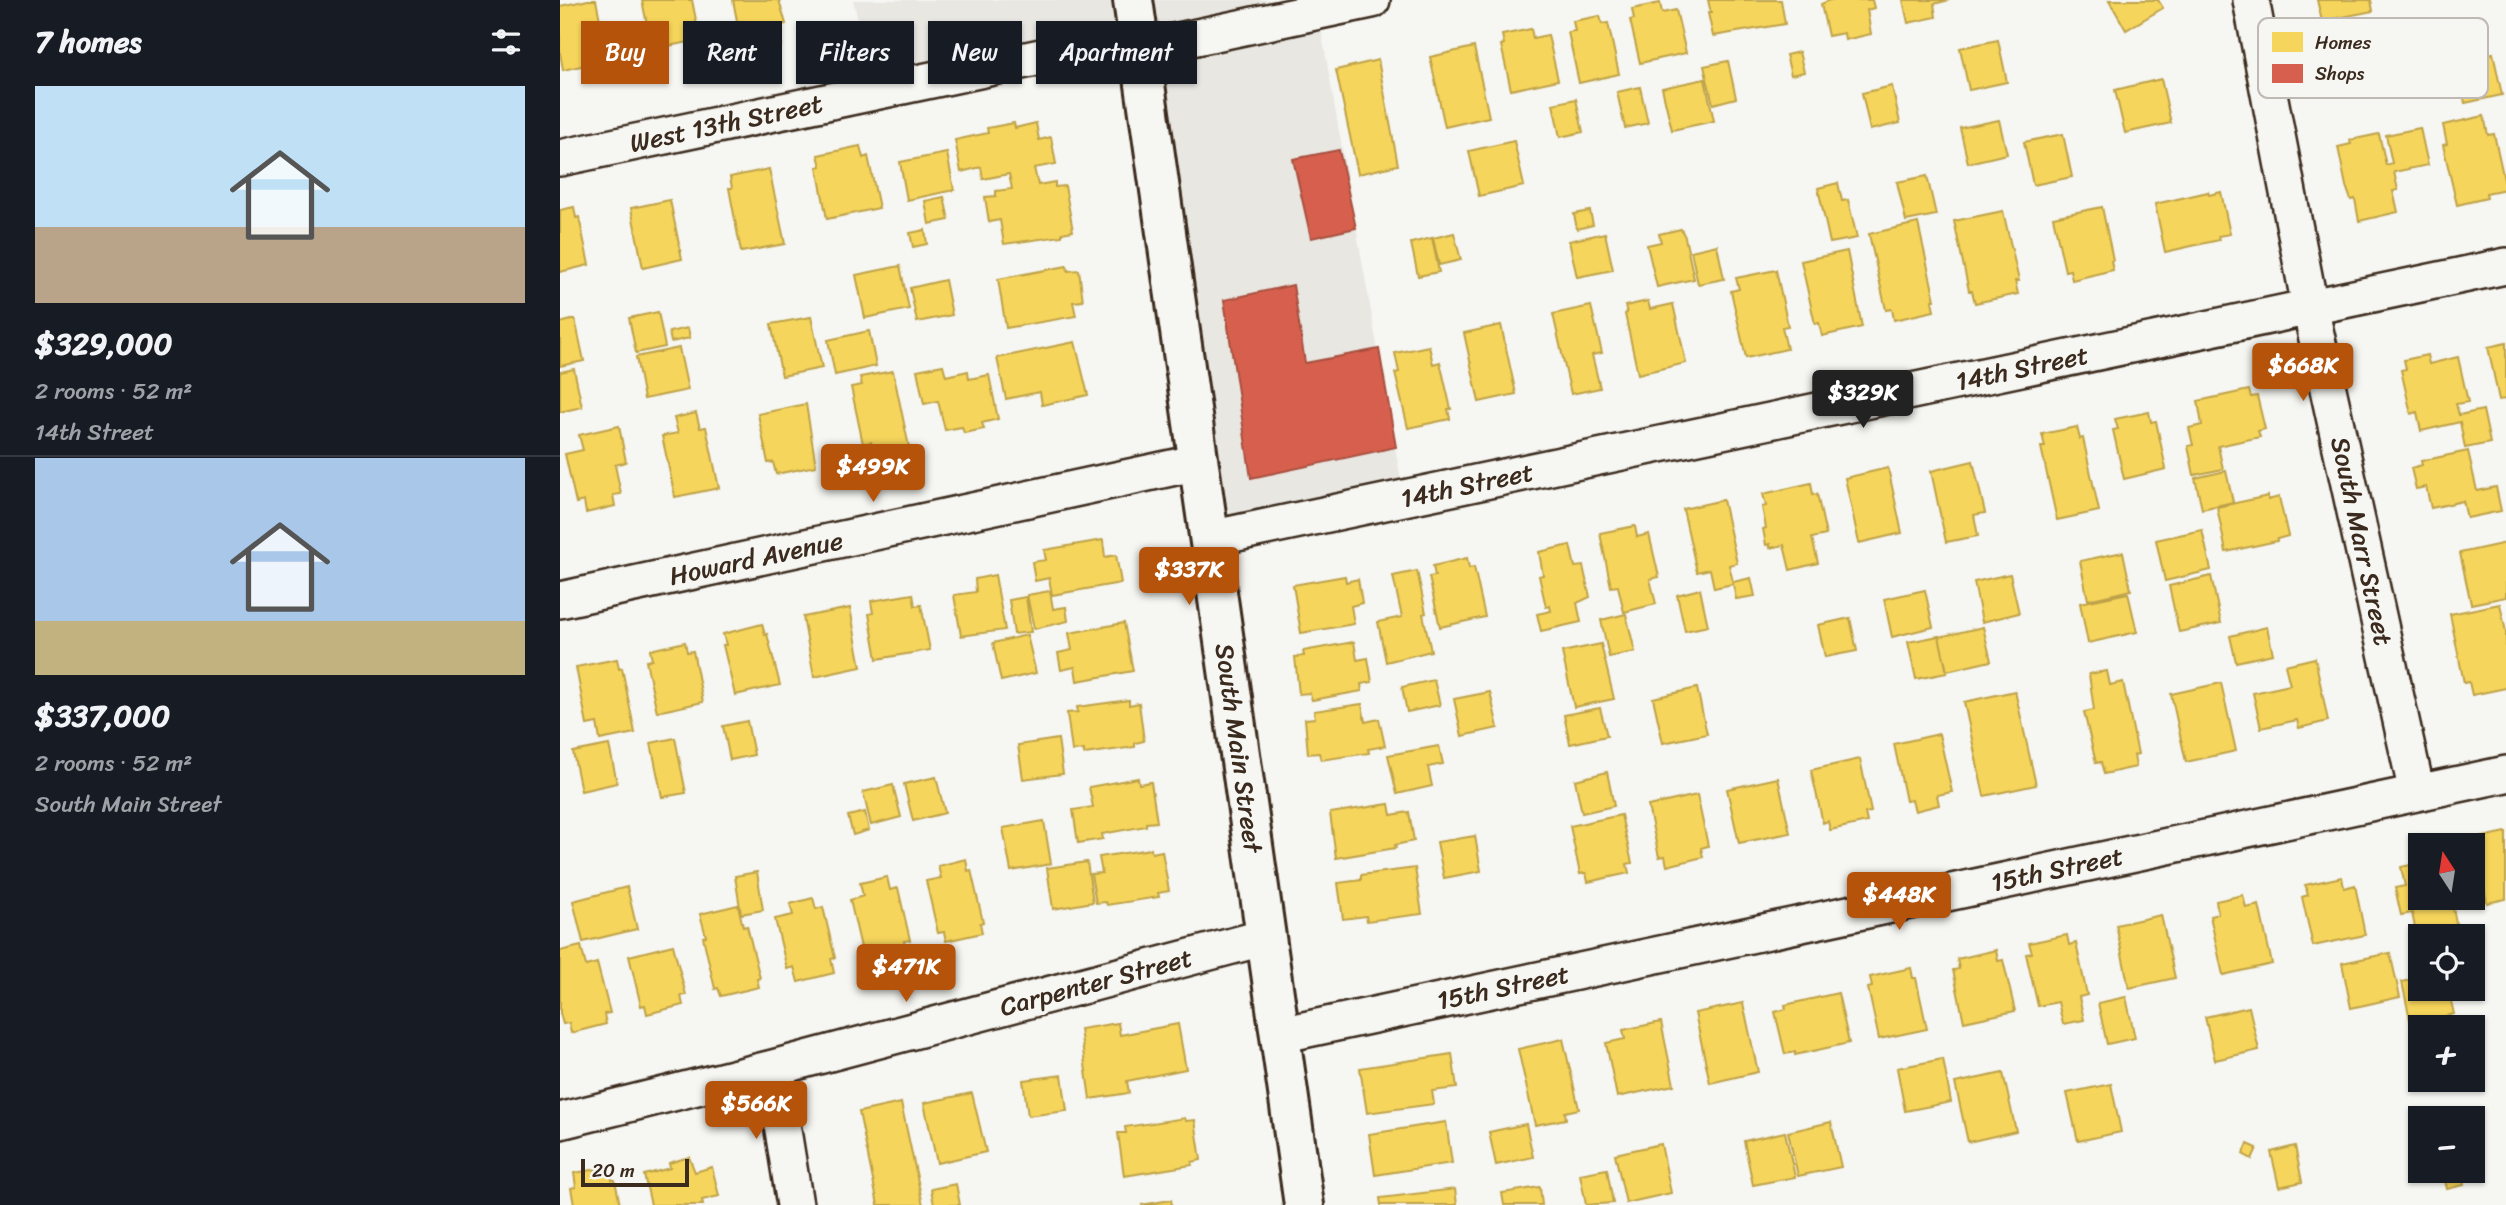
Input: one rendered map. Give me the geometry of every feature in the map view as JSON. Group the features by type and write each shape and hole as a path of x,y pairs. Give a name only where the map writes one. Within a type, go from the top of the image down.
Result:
{"main road":[{"name":"South Main Street","path":"1133,0 1136,21"},
{"name":"South Main Street","path":"1145,84 1304,1205"}],"street":[{"name":"West 13th Street","path":"1197,37 1373,0"},
{"name":"South Marr Street","path":"2250,0 2258,41"},
{"name":"West 13th Street","path":"560,158 1036,58"},
{"name":"South Marr Street","path":"2269,98 2310,307 2417,793"},
{"name":"14th Street","path":"1209,539 2506,266"},
{"name":"Howard Avenue","path":"560,600 1199,462"},
{"name":"15th Street","path":"1280,1035 2506,774"},
{"name":"Carpenter Street","path":"560,1121 774,1068 1266,937"},
{"path":"774,1068 795,1205"}],"shaded area":[{"path":"853,0 1353,0 1318,12 1404,498 1209,539 1145,84 1197,84 1197,21 1036,21 1036,66 1022,68 1022,21 928,21 928,83 876,91 874,84 914,84 914,21 858,21"}],"building: Homes":[{"path":"596,0 600,21 581,21 581,66 563,70 560,53 560,6"},
{"path":"642,0 692,0 696,21 683,21 683,43 669,46 669,21 646,21"},
{"path":"733,0 779,0 786,24 782,25 782,21 737,21"},
{"path":"1708,0 1781,0 1785,24 1713,36"},
{"path":"1830,0 1872,0 1874,8 1867,10 1871,34 1845,40 1844,33 1828,36 1821,4"},
{"path":"1903,0 1949,0 1934,4 1936,17 1908,23"},
{"path":"2109,0 2158,0 2163,8 2126,30"},
{"path":"2317,0 2371,0 2373,11 2337,18 2321,18"},
{"path":"1660,3 1662,13 1676,10 1686,53 1640,63 1630,20 1634,19 1632,9"},
{"path":"1600,16 1602,24 1608,23 1619,74 1579,83 1568,32 1575,31 1573,21"},
{"path":"1531,29 1533,38 1548,35 1558,80 1511,90 1501,45 1504,44 1502,35"},
{"path":"1998,40 2007,82 1969,90 1960,48"},
{"path":"1474,47 1489,117 1445,127 1430,57"},
{"path":"1799,52 1804,72 1791,75 1786,55"},
{"path":"2493,53 2502,95 2465,103 2464,98 2488,98 2488,54"},
{"path":"1378,60 1398,165 1358,174 1336,70"},
{"path":"1728,61 1736,98 1713,104 1704,66"},
{"path":"1705,79 1714,121 1672,130 1662,88"},
{"path":"2161,79 2171,123 2125,133 2115,90"},
{"path":"1892,86 1900,123 1870,130 1862,93"},
{"path":"1640,87 1648,123 1625,128 1617,92"},
{"path":"1576,99 1583,132 1560,137 1553,104"},
{"path":"2484,116 2488,135 2494,134 2506,189 2486,193 2487,198 2457,205 2443,145 2447,144 2443,125"},
{"path":"1999,120 2007,154 1968,163 1960,128"},
{"path":"1014,123 1015,128 1036,123 1039,140 1051,137 1056,164 1034,168 1038,185 1055,182 1055,187 1065,186 1073,231 1062,233 1062,236 1004,244 1000,220 989,222 985,197 996,196 996,191 1012,189 1009,174 983,179 981,167 961,172 955,140 988,133 987,128"},
{"path":"2420,128 2428,165 2394,172 2398,190 2393,191 2398,212 2359,221 2355,199 2351,200 2346,186 2338,147 2351,144 2350,140 2379,134 2386,165 2392,163 2386,135"},
{"path":"2063,134 2072,177 2033,185 2024,142"},
{"path":"1514,141 1524,186 1479,196 1469,151"},
{"path":"860,146 863,158 868,156 879,208 827,219 817,167 821,166 818,155"},
{"path":"947,153 954,190 907,200 900,162"},
{"path":"769,169 785,244 741,252 729,188 732,188 730,177"},
{"path":"1927,176 1936,215 1906,221 1897,182"},
{"path":"1838,183 1842,201 1848,200 1857,238 1830,243 1818,188"},
{"path":"2208,192 2209,195 2221,192 2230,234 2218,236 2219,240 2165,252 2155,204"},
{"path":"944,197 949,220 929,224 925,201"},
{"path":"670,200 682,259 643,268 631,208"},
{"path":"574,207 576,218 579,217 589,265 560,272 560,210"},
{"path":"2102,207 2113,270 2072,280 2070,270 2065,271 2053,217"},
{"path":"1590,211 1593,225 1577,229 1574,214"},
{"path":"2003,211 2019,281 2015,281 2018,294 1975,303 1972,291 1969,291 1954,221"},
{"path":"1918,223 1935,300 1932,300 1934,311 1894,320 1892,309 1886,310 1869,234"},
{"path":"1681,229 1694,279 1657,287 1647,245 1661,242 1659,234"},
{"path":"925,230 927,244 913,247 910,233"},
{"path":"1454,233 1461,260 1439,265 1433,238"},
{"path":"1605,233 1613,270 1577,277 1569,241"},
{"path":"1432,238 1439,272 1418,276 1411,243"},
{"path":"1717,245 1724,279 1698,284 1691,251"},
{"path":"1847,251 1862,327 1822,336 1819,323 1815,324 1801,261"},
{"path":"900,266 909,309 865,318 856,275"},
{"path":"1067,266 1068,271 1079,270 1083,301 1073,302 1076,316 1006,328 998,279"},
{"path":"1776,270 1788,326 1782,327 1787,349 1746,358 1731,291 1739,289 1736,278"},
{"path":"945,280 952,315 917,322 910,288"},
{"path":"1648,301 1650,309 1673,304 1686,363 1638,374 1625,306"},
{"path":"1591,306 1602,353 1592,355 1600,388 1571,394 1553,314"},
{"path":"658,312 665,347 636,353 629,318"},
{"path":"811,317 822,368 782,376 771,324"},
{"path":"575,319 584,361 560,366 560,323"},
{"path":"1501,325 1516,394 1479,402 1464,333"},
{"path":"688,328 690,338 671,342 669,332"},
{"path":"869,331 876,366 835,375 828,340"},
{"path":"1075,342 1088,395 1042,405 1040,392 1006,399 997,358"},
{"path":"2506,343 2506,399 2499,400 2488,347"},
{"path":"1429,346 1433,364 1440,362 1451,409 1448,409 1450,419 1408,428 1395,373 1399,372 1395,353"},
{"path":"679,348 688,390 644,399 636,357"},
{"path":"2427,355 2429,364 2458,357 2468,402 2456,404 2459,415 2483,410 2490,443 2465,448 2460,422 2421,431 2417,412 2411,414 2401,370 2406,369 2404,360"},
{"path":"943,365 946,376 968,371 969,379 989,375 998,419 982,423 984,429 964,433 962,427 945,430 938,401 924,404 917,370"},
{"path":"574,369 582,407 560,412 560,372"},
{"path":"893,371 909,447 874,454 871,442 863,444 851,387 862,385 860,377"},
{"path":"2249,390 2251,397 2257,396 2265,429 2258,431 2260,437 2218,446 2223,469 2194,475 2188,446 2193,445 2189,428 2202,425 2198,401"},
{"path":"806,404 816,466 776,474 773,462 768,463 758,414"},
{"path":"2149,412 2151,422 2156,421 2166,469 2124,479 2113,430 2118,429 2115,419"},
{"path":"696,413 700,428 706,427 719,488 675,497 662,436 678,433 674,418"},
{"path":"619,426 626,462 615,465 621,494 613,495 615,506 586,513 584,501 576,503 565,454 583,450 579,435"},
{"path":"2077,427 2080,439 2083,438 2099,511 2057,520 2041,447 2045,447 2042,434"},
{"path":"2468,451 2477,491 2496,487 2501,511 2467,518 2463,501 2431,508 2426,487 2416,489 2411,468 2422,465 2421,461"},
{"path":"1973,461 1985,513 1974,515 1978,536 1946,542 1931,471"},
{"path":"1888,468 1902,533 1859,543 1845,478"},
{"path":"2226,471 2233,502 2202,509 2195,478"},
{"path":"1811,483 1813,495 1817,494 1826,535 1812,538 1818,563 1790,570 1784,545 1770,548 1770,544 1766,545 1762,507 1766,506 1763,494"},
{"path":"2268,496 2268,500 2279,497 2288,536 2226,552 2217,507"},
{"path":"1723,500 1737,563 1729,565 1733,582 1751,578 1755,596 1736,599 1733,584 1714,588 1710,569 1697,572 1683,509"},
{"path":"1635,526 1637,537 1649,534 1659,577 1650,579 1656,604 1624,612 1618,586 1611,587 1600,533"},
{"path":"2202,530 2211,570 2165,581 2156,540"},
{"path":"1103,540 1105,557 1116,555 1121,583 1052,595 1049,578 1035,581 1032,562 1046,560 1044,550"},
{"path":"2506,543 2506,597 2471,604 2460,553"},
{"path":"1570,545 1575,567 1583,566 1590,597 1577,603 1581,622 1541,631 1537,614 1551,611 1550,606 1546,607 1539,576 1543,575 1539,552"},
{"path":"2123,552 2131,590 2088,600 2080,561"},
{"path":"1467,558 1469,568 1474,567 1485,617 1440,627 1429,577 1435,576 1433,566"},
{"path":"1417,571 1431,651 1386,662 1378,622 1402,617 1393,576"},
{"path":"2010,574 2019,613 1982,622 1974,582"},
{"path":"995,575 1005,630 961,636 954,595 976,592 975,579"},
{"path":"1345,576 1346,582 1358,579 1362,603 1351,606 1354,624 1301,633 1293,585"},
{"path":"2211,576 2221,623 2179,632 2169,586"},
{"path":"1700,589 1708,626 1685,631 1677,595"},
{"path":"1925,590 1933,627 1892,637 1884,599"},
{"path":"1050,591 1053,609 1066,607 1068,621 1034,629 1027,595"},
{"path":"2128,593 2137,632 2088,643 2080,603"},
{"path":"913,594 915,606 921,605 930,650 877,659 869,614 873,613 871,601"},
{"path":"1026,597 1031,632 1014,634 1009,600"},
{"path":"2500,604 2506,632 2506,688 2472,695 2469,682 2464,683 2450,614"},
{"path":"850,608 861,667 814,677 803,617"},
{"path":"1626,614 1635,652 1609,657 1601,620"},
{"path":"1850,618 1857,651 1825,657 1818,625"},
{"path":"1124,623 1133,671 1077,681 1075,667 1061,670 1058,653 1072,650 1069,633"},
{"path":"762,624 780,685 735,695 723,645 726,645 723,634"},
{"path":"1983,627 1991,661 1947,671 1939,637"},
{"path":"2267,627 2273,654 2236,662 2230,636"},
{"path":"1027,635 1036,673 1001,681 993,643"},
{"path":"1939,636 1947,673 1916,679 1908,642"},
{"path":"685,642 687,652 693,651 703,702 657,712 646,661 652,660 650,650"},
{"path":"1354,642 1357,660 1368,658 1372,682 1361,684 1362,691 1312,700 1310,693 1299,694 1295,657 1304,656 1303,651"},
{"path":"1601,644 1614,699 1574,707 1562,652"},
{"path":"2315,658 2328,721 2299,728 2297,720 2261,728 2253,693 2290,685 2285,665"},
{"path":"617,659 619,669 622,668 635,733 600,740 597,723 587,725 576,667"},
{"path":"2107,671 2110,685 2123,682 2138,754 2134,755 2136,767 2104,774 2101,762 2096,763 2084,712 2094,710 2089,674"},
{"path":"1434,680 1440,705 1407,712 1402,687"},
{"path":"2221,683 2236,751 2186,762 2171,694"},
{"path":"1697,688 1707,734 1663,743 1653,698"},
{"path":"2015,691 2036,785 1984,796 1964,702"},
{"path":"1490,692 1498,728 1462,736 1454,699"},
{"path":"1129,700 1129,705 1139,703 1144,741 1135,743 1135,747 1084,754 1084,750 1072,751 1067,713 1078,712 1077,707"},
{"path":"1362,704 1365,722 1379,719 1385,746 1368,749 1369,753 1321,760 1319,753 1308,754 1305,719 1315,718 1314,711"},
{"path":"1600,708 1607,736 1570,744 1564,715"},
{"path":"747,721 754,755 730,760 723,726"},
{"path":"1939,734 1952,792 1937,795 1939,805 1915,811 1912,800 1906,801 1894,744"},
{"path":"675,738 686,793 662,797 651,743"},
{"path":"1058,739 1063,774 1023,779 1018,745"},
{"path":"609,745 617,783 581,791 573,752"},
{"path":"1439,746 1443,764 1428,767 1432,786 1397,794 1388,755"},
{"path":"1860,759 1871,812 1865,813 1867,822 1830,830 1828,821 1823,823 1811,770"},
{"path":"1607,772 1614,806 1582,813 1575,780"},
{"path":"936,777 945,813 913,821 904,784"},
{"path":"1138,778 1139,784 1151,782 1157,822 1102,834 1103,839 1078,843 1073,810 1093,807 1089,787"},
{"path":"1778,778 1790,833 1739,843 1727,789"},
{"path":"893,785 901,817 871,825 863,792"},
{"path":"1697,795 1708,846 1701,848 1703,857 1667,866 1665,856 1659,857 1648,806"},
{"path":"1389,804 1391,815 1409,812 1414,841 1395,845 1396,848 1336,858 1330,813"},
{"path":"865,812 869,830 853,835 848,816"},
{"path":"1621,815 1632,863 1627,864 1629,873 1588,882 1586,873 1580,874 1570,826"},
{"path":"1044,821 1051,864 1011,871 1003,828"},
{"path":"2506,832 2506,899 2487,903 2485,893 2485,836"},
{"path":"1475,836 1481,871 1444,878 1437,842"},
{"path":"1151,849 1152,853 1162,851 1169,891 1158,893 1159,897 1107,905 1106,902 1096,903 1091,874 1102,873 1099,857"},
{"path":"966,859 983,922 980,923 982,933 946,941 944,932 938,933 926,881 941,878 938,866"},
{"path":"1087,862 1093,902 1053,909 1047,868"},
{"path":"2408,866 2408,910 2453,910 2456,924 2414,924 2412,913 2401,915 2395,888 2405,886 2401,867"},
{"path":"1415,868 1422,914 1367,921 1366,916 1343,919 1338,883 1361,880 1361,875"},
{"path":"757,872 763,910 741,914 735,876"},
{"path":"887,877 890,890 898,888 910,940 904,941 906,949 872,958 870,950 862,952 850,900 863,896 860,883"},
{"path":"2342,877 2344,888 2355,885 2365,935 2313,946 2302,897 2308,895 2305,885"},
{"path":"627,887 637,929 583,942 573,901"},
{"path":"2243,895 2246,908 2259,905 2272,964 2223,975 2210,916 2218,914 2216,901"},
{"path":"813,898 816,909 823,907 835,958 831,959 834,973 798,982 794,967 787,969 775,919 793,915 790,904"},
{"path":"738,905 743,927 747,926 760,978 757,979 759,987 721,996 718,988 715,989 700,914"},
{"path":"2161,915 2175,978 2129,988 2116,925"},
{"path":"2067,935 2069,945 2076,943 2087,995 2079,997 2084,1020 2063,1024 2058,1002 2038,1006 2026,954 2032,953 2029,943"},
{"path":"673,945 686,995 681,996 683,1005 647,1014 645,1005 641,1006 629,956"},
{"path":"581,946 586,966 597,963 610,1013 604,1014 606,1024 571,1033 569,1023 563,1024 560,1013 560,951"},
{"path":"1996,950 1998,961 2003,960 2015,1011 1964,1022 1953,970 1959,969 1957,959"},
{"path":"2390,953 2400,997 2351,1008 2342,963"},
{"path":"1911,968 1913,978 1916,978 1927,1029 1879,1039 1868,988 1872,987 1870,977"},
{"path":"2408,981 2408,1001 2451,1001 2454,1014 2409,1015 2402,982"},
{"path":"1838,993 1849,1043 1795,1055 1795,1052 1785,1054 1775,1012 1786,1009 1785,1005"},
{"path":"2126,997 2135,1038 2107,1044 2098,1003"},
{"path":"1743,1003 1758,1072 1710,1083 1695,1013"},
{"path":"2249,1007 2259,1050 2215,1060 2205,1017"},
{"path":"1661,1022 1674,1085 1617,1097 1606,1043 1625,1039 1623,1030"},
{"path":"1118,1023 1120,1035 1178,1024 1186,1069 1127,1081 1129,1093 1090,1099 1080,1029"},
{"path":"1563,1039 1579,1109 1565,1112 1566,1119 1535,1125 1518,1049"},
{"path":"1452,1054 1457,1088 1432,1091 1434,1104 1367,1113 1360,1068"},
{"path":"1943,1059 1951,1102 1905,1111 1897,1068"},
{"path":"2003,1073 2016,1131 1968,1142 1955,1083"},
{"path":"1062,1075 1067,1111 1028,1116 1023,1080"},
{"path":"2111,1084 2121,1132 2078,1141 2067,1093"},
{"path":"972,1093 986,1152 937,1163 924,1103"},
{"path":"901,1103 923,1205 878,1205 859,1112"},
{"path":"1185,1118 1186,1121 1195,1120 1201,1160 1192,1162 1192,1165 1124,1176 1118,1133 1126,1133 1125,1127"},
{"path":"1446,1122 1452,1163 1375,1175 1369,1134"},
{"path":"1831,1122 1841,1167 1798,1176 1788,1132"},
{"path":"1526,1124 1533,1157 1496,1165 1489,1132"},
{"path":"1785,1132 1795,1177 1753,1185 1744,1141"},
{"path":"1661,1144 1671,1193 1626,1203 1615,1154"},
{"path":"2248,1144 2257,1148 2252,1159 2243,1154"},
{"path":"2295,1146 2302,1182 2279,1187 2271,1152"},
{"path":"689,1157 695,1172 712,1167 719,1196 702,1200 703,1205 651,1205 644,1175 670,1168 669,1163"},
{"path":"610,1167 620,1205 574,1205 571,1188 576,1187 574,1173"},
{"path":"1607,1169 1613,1203 1586,1205 1580,1174"},
{"path":"2446,1183 2464,1183 2464,1185 2447,1189"},
{"path":"956,1184 960,1205 934,1205 931,1189"},
{"path":"1540,1187 1542,1205 1504,1205 1502,1193"},
{"path":"1455,1189 1457,1205 1381,1205 1380,1198"},
{"path":"1171,1200 1172,1205 1141,1205"}],"building: Shops":[{"path":"1339,150 1356,228 1311,238 1293,159"},
{"path":"1293,285 1305,363 1379,349 1396,447 1251,478 1224,300"}]}
